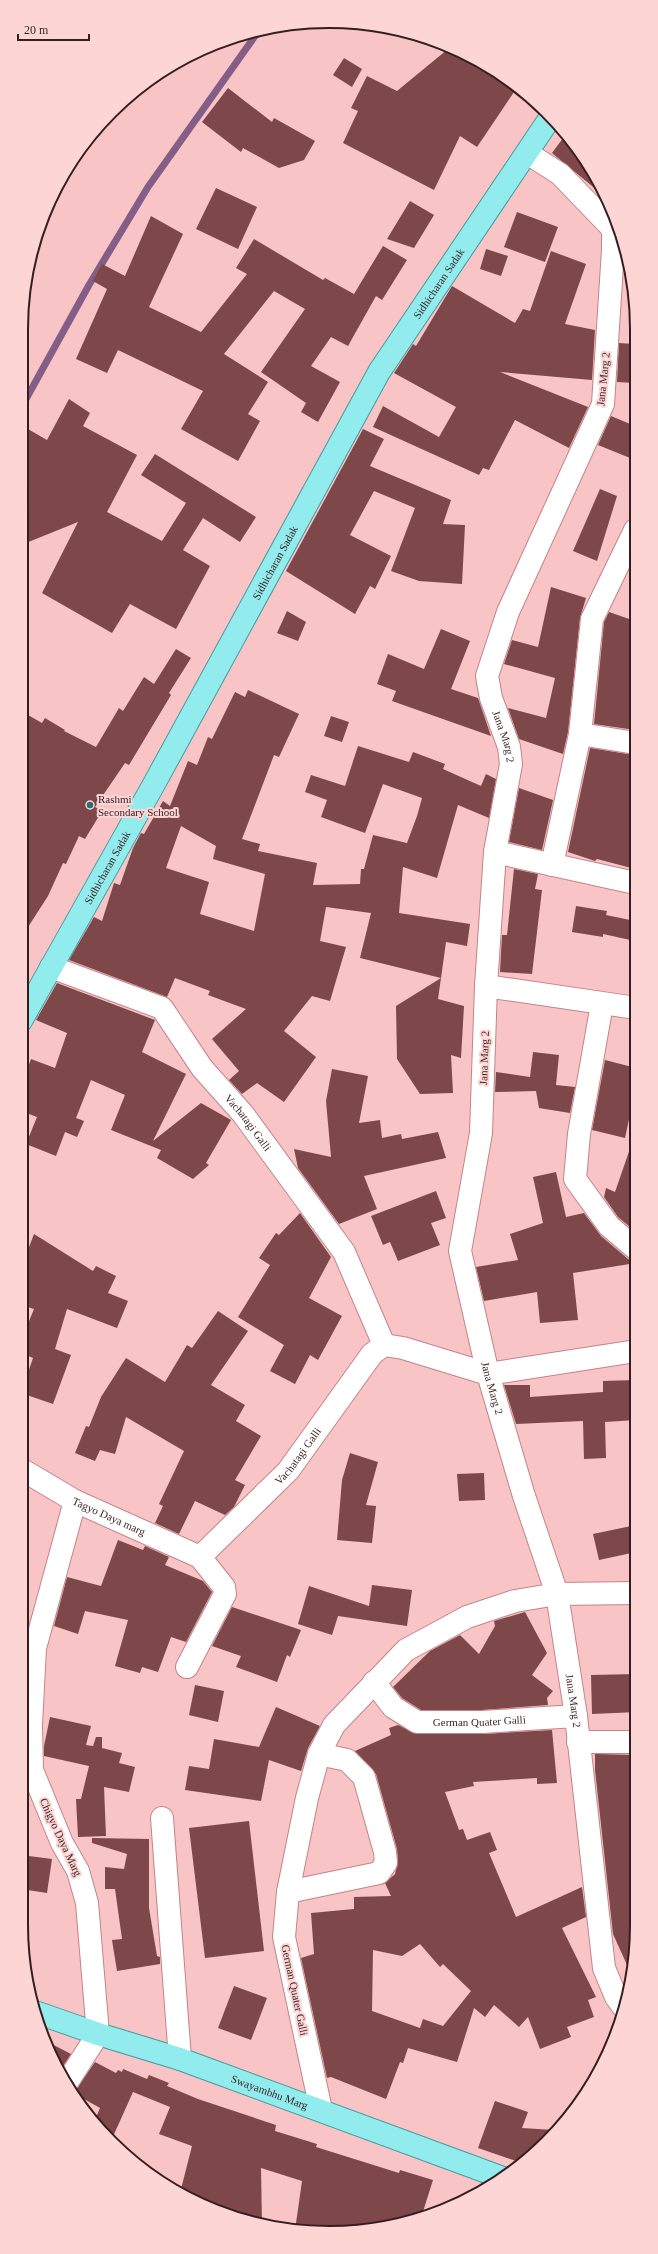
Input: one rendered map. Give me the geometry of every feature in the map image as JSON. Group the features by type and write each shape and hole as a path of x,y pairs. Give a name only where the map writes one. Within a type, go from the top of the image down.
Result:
{"main road":[{"name":"Sidhicharan Sadak","path":"28,1008 154,784 379,372 547,122"},
{"name":"Swayambhu Marg","path":"42,2014 98,2034 180,2059 495,2175"}],"street":[{"name":"Jana Marg 2","path":"527,153 560,174 613,229"},
{"name":"Jana Marg 2","path":"613,229 614,250 603,404 508,612 487,676 491,698 509,747 511,764 495,852 486,986 481,1133 460,1252 488,1374 524,1496 557,1594 576,1716 604,1968 616,1997 620,2003"},
{"path":"552,865 580,734 592,619 630,540"},
{"path":"580,734 630,742"},
{"path":"495,852 630,882"},
{"name":"Vachatagi Galli","path":"51,967 162,1008 202,1068 243,1114 344,1252 384,1345 372,1354 288,1471 200,1558"},
{"path":"486,986 630,1007"},
{"path":"602,1004 579,1134 575,1179 609,1226 630,1244"},
{"path":"384,1345 403,1348 488,1374 630,1352"},
{"name":"Tagyo Daya marg","path":"28,1473 75,1501 200,1558"},
{"name":"Chigyo Daya Marg","path":"75,1501 35,1648 31,1725 32,1770 62,1843 78,1871 87,1903 98,2034"},
{"path":"187,1667 225,1594 224,1587 200,1558"},
{"name":"German Quater Galli","path":"321,2110 284,1937 288,1892 307,1798 319,1754 334,1725 406,1650 467,1617 514,1601 557,1594 630,1593"},
{"name":"German Quater Galli","path":"374,1682 393,1707 417,1722 482,1722 576,1716"},
{"path":"578,1742 630,1742"},
{"path":"288,1892 379,1873 386,1863 385,1852 364,1777 347,1760 319,1754"},
{"path":"162,1818 180,2059"},
{"path":"70,2078 98,2034"}],"building":[{"path":"445,51 480,68 514,92 477,147 460,136 434,190 343,143 358,111 351,108 367,76 397,91"},
{"path":"344,58 362,69 352,87 333,75"},
{"path":"228,88 272,122 274,118 315,141 304,160 279,168 243,148 241,152 202,122"},
{"path":"562,139 579,162 595,189 552,153"},
{"path":"216,188 257,207 238,249 196,229"},
{"path":"410,201 434,215 414,248 387,239"},
{"path":"517,212 558,227 545,262 504,247"},
{"path":"151,216 183,234 149,307 201,332 247,274 236,268 254,239 323,280 325,278 354,294 383,246 407,260 382,300 376,296 348,346 331,337 311,366 340,382 318,422 301,412 306,403 261,372 305,309 274,291 224,354 268,382 248,414 260,421 238,461 181,429 203,391 118,350 107,373 76,359 107,289 93,281 102,264 125,276"},
{"path":"486,249 508,256 501,276 480,269"},
{"path":"551,251 586,264 565,324 595,330 592,380 500,372 588,407 569,448 515,420 489,470 483,468 479,475 373,427 383,406 439,437 456,407 394,373 413,344 416,346 452,286 515,323 523,309 530,311"},
{"path":"619,343 630,344 630,383 617,382"},
{"path":"69,399 90,413 83,426 137,455 107,512 162,541 186,503 141,475 155,454 256,517 240,542 203,518 183,550 210,566 176,629 130,604 112,633 42,593 78,522 28,542 28,429 47,440"},
{"path":"611,416 630,424 630,458 598,445"},
{"path":"363,429 384,439 370,466 451,500 443,524 465,525 462,584 419,581 391,571 415,508 374,491 350,535 391,556 375,589 370,586 355,614 286,571"},
{"path":"600,489 617,496 597,561 573,551"},
{"path":"551,587 586,598 580,618 568,732 563,754 519,739 508,708 546,718 555,678 504,664 512,640 538,647"},
{"path":"287,611 306,622 298,641 277,633"},
{"path":"609,612 630,619 630,729 594,724 604,622"},
{"path":"441,629 470,641 451,689 478,698 491,736 392,701 396,691 377,684 388,654 424,669"},
{"path":"176,649 191,658 169,693 171,695 129,765 125,763 95,807 102,811 85,839 79,836 66,864 63,863 48,896 28,927 28,715 42,723 45,718 65,730 64,731 96,747 119,708 123,711 144,677 154,684"},
{"path":"248,690 299,714 279,757 274,755 242,839 260,844 258,851 317,863 313,885 360,884 361,869 364,869 373,835 407,843 417,816 422,798 383,784 365,833 321,817 327,800 305,792 311,775 345,786 358,746 409,762 413,752 445,764 443,769 481,786 486,774 496,779 489,818 458,805 437,878 403,867 399,913 470,924 467,946 446,942 441,978 360,958 371,913 326,907 320,941 346,947 330,1001 312,996 284,1031 316,1057 284,1102 257,1083 242,1094 229,1080 239,1071 212,1039 246,1009 208,995 210,991 175,978 167,997 69,960 94,917 102,921 114,883 120,885 133,848 141,833 144,834 163,801 170,806 188,761 197,765 208,737 212,739 235,692 245,697","holes":["181,826 216,846 213,859 265,874 254,931 200,914 209,882 166,868"]},
{"path":"331,716 349,722 342,742 324,736"},
{"path":"590,748 630,754 630,868 597,859 595,861 568,852"},
{"path":"519,788 553,800 542,850 509,842"},
{"path":"514,869 538,874 535,889 542,890 532,974 500,972 502,935 507,935"},
{"path":"576,906 607,911 606,915 630,920 630,940 603,934 603,937 572,932"},
{"path":"441,978 438,999 464,1006 461,1058 451,1055 453,1093 420,1094 397,1059 396,1006"},
{"path":"57,983 155,1020 142,1052 186,1074 153,1141 201,1103 231,1120 206,1163 209,1165 193,1179 157,1158 161,1150 111,1130 125,1095 91,1080 76,1118 84,1121 77,1137 65,1132 56,1156 28,1145 28,1139 37,1117 28,1114 28,1067 31,1059 55,1068 67,1033 36,1020"},
{"path":"533,1052 559,1055 556,1085 575,1087 570,1113 539,1108 536,1091 495,1092 496,1072 530,1077"},
{"path":"605,1060 630,1066 630,1115 625,1138 592,1130"},
{"path":"332,1069 368,1076 359,1123 380,1120 382,1138 401,1134 402,1139 438,1132 446,1158 364,1176 377,1209 339,1224 298,1168 294,1149 331,1157 326,1101"},
{"path":"630,1149 630,1227 618,1217 604,1197 606,1188 615,1192"},
{"path":"556,1172 566,1217 584,1213 601,1236 630,1260 630,1264 573,1273 578,1320 540,1323 537,1292 484,1301 476,1267 518,1260 510,1234 543,1223 533,1177"},
{"path":"436,1191 446,1218 431,1223 440,1245 398,1261 390,1242 383,1245 371,1216"},
{"path":"300,1213 331,1257 309,1298 342,1316 318,1360 310,1355 295,1384 270,1371 284,1345 238,1317 270,1265 259,1258 276,1233 279,1235"},
{"path":"34,1234 93,1271 96,1266 116,1276 108,1293 128,1301 117,1328 67,1309 55,1349 71,1355 53,1404 28,1395 28,1373 33,1358 28,1356 28,1324 34,1309 28,1307 28,1250"},
{"path":"218,1311 248,1331 211,1385 245,1405 236,1421 261,1436 235,1480 245,1485 234,1507 225,1515 195,1501 179,1534 155,1523 163,1506 159,1504 184,1451 126,1417 115,1454 100,1450 95,1461 75,1453 86,1426 89,1427 101,1397 126,1358 165,1382 187,1345 192,1348"},
{"path":"630,1380 630,1420 605,1422 606,1458 584,1459 583,1421 516,1424 504,1385 530,1385 530,1397 603,1392 603,1381"},
{"path":"350,1453 378,1462 366,1505 376,1506 372,1543 337,1540 342,1480"},
{"path":"484,1473 485,1500 459,1501 457,1474"},
{"path":"630,1526 630,1553 599,1560 593,1534"},
{"path":"118,1540 143,1550 145,1546 169,1557 165,1565 203,1581 212,1592 186,1642 171,1637 158,1672 142,1667 140,1673 115,1666 128,1620 85,1611 78,1634 54,1626 67,1577 101,1586"},
{"path":"372,1585 412,1590 407,1626 338,1616 332,1635 298,1624 309,1586 369,1606"},
{"path":"232,1607 301,1630 290,1657 287,1655 277,1682 236,1667 241,1656 212,1646"},
{"path":"525,1612 547,1653 532,1675 553,1691 547,1698 548,1705 482,1710 421,1710 402,1698 393,1687 430,1651 460,1635 479,1654 495,1626 494,1621"},
{"path":"630,1674 630,1712 592,1714 591,1675"},
{"path":"195,1685 224,1691 218,1722 189,1715"},
{"path":"276,1707 320,1726 308,1748 301,1771 269,1760 261,1801 185,1790 189,1766 209,1769 214,1739 259,1747"},
{"path":"50,1717 91,1726 86,1745 93,1746 96,1737 102,1737 102,1748 122,1753 119,1763 135,1767 129,1792 104,1787 106,1836 78,1837 76,1799 81,1799 89,1766 44,1756 44,1746"},
{"path":"398,1725 417,1734 483,1734 552,1730 557,1783 537,1784 537,1778 473,1782 474,1786 445,1792 459,1830 463,1829 467,1840 490,1832 497,1850 489,1853 516,1917 582,1887 586,1917 562,1928 596,1997 588,2000 594,2017 567,2027 571,2037 540,2049 528,2017 519,2027 494,2005 485,2017 474,2008 457,2062 408,2048 403,2063 400,2062 386,2099 331,2077 327,2078 301,1958 314,1954 311,1913 354,1909 354,1897 391,1896 385,1883 395,1874 398,1862 397,1849 376,1774 355,1751 391,1735 389,1728","holes":["420,1944 440,1967 443,1964 471,1991 443,2026 423,2019 420,2028 372,2011 373,1950 402,1956"]},
{"path":"595,1754 630,1755 630,1925 627,1965 613,1934 595,1770"},
{"path":"249,1821 264,1951 205,1958 189,1828"},
{"path":"92,1838 149,1839 149,1908 157,1956 160,1957 160,1964 117,1971 112,1940 122,1939 115,1889 105,1889 105,1867 124,1869 127,1854 92,1843"},
{"path":"28,1856 52,1859 47,1893 28,1890"},
{"path":"234,1986 267,1998 251,2040 218,2028"},
{"path":"53,2045 71,2054 63,2066"},
{"path":"95,2062 116,2073 118,2070 122,2072 123,2069 147,2079 149,2075 169,2083 167,2086 198,2099 276,2125 275,2131 317,2144 316,2147 399,2173 400,2170 433,2180 423,2211 407,2216 368,2223 329,2226 309,2225 296,2224 302,2181 261,2168 262,2218 251,2216 214,2203 181,2188 192,2146 159,2134 170,2107 133,2092 114,2135 97,2116 100,2108 84,2099 77,2089"},
{"path":"495,2101 528,2112 522,2128 549,2130 516,2161 478,2148"}],"waterway":[{"path":"28,395 89,285 148,187 254,37"}],"place":[{"name":"Rashmi Secondary School","path":"90,805"}]}
